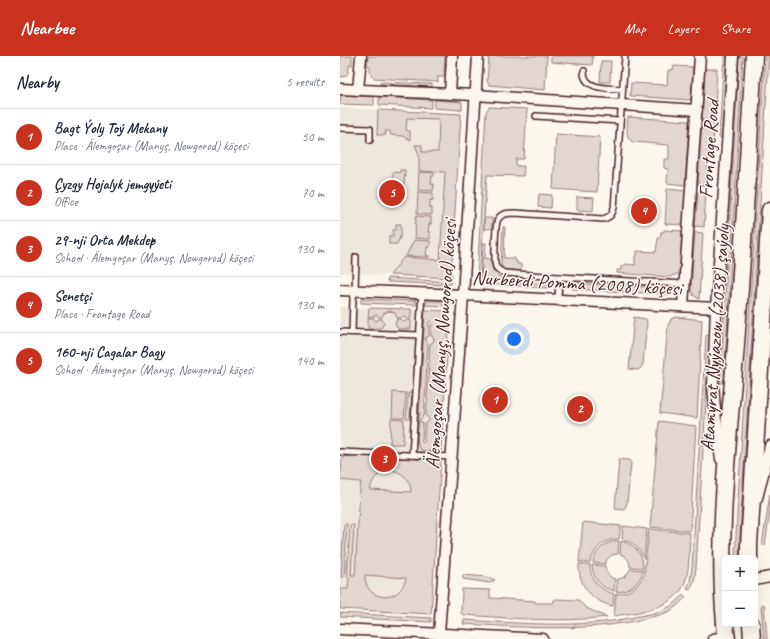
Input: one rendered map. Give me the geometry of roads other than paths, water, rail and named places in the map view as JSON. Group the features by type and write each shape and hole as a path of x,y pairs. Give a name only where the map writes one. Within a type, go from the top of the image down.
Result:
{"main road":[{"name":"Atamyrat Nyýazow (2038) şaýoly","path":"723,632 722,555 739,309 754,56"},
{"path":"749,555 770,210"},
{"path":"751,627 752,639"}],"street":[{"path":"358,90 360,56"},
{"path":"450,94 452,56"},
{"name":"Älemgoşar (Manyş, Nowgorod) köçesi","path":"439,634 478,56"},
{"path":"683,306 700,56"},
{"name":"Frontage Road","path":"726,483 717,433 713,385 716,308 733,56"},
{"path":"340,89 475,95 697,110"},
{"name":"Nurberdi Pomma (2008) köçesi","path":"340,290 716,308"},
{"path":"751,517 770,446"},
{"path":"758,579 770,577"},
{"path":"340,629 543,639"}],"lane":[{"path":"625,56 613,212 608,218 603,219 506,213 498,219 496,225 496,266 499,271 504,273 684,284"},
{"path":"584,71 584,78 590,84 622,89"},
{"path":"536,116 620,121"},
{"path":"340,128 370,129 370,140"},
{"path":"352,332 356,257"},
{"path":"558,300 559,277"},
{"path":"412,455 422,293"},
{"path":"340,332 419,335"},
{"path":"340,452 452,457"}],"place":[{"name":"160-nji Cagalar Bagy","path":"392,193"},
{"name":"Senetçi","path":"644,211"},
{"name":"Bagt Ýoly Toý Mekany","path":"495,400"},
{"name":"Çyzgy Hojalyk jemgyýeti","path":"580,409"},
{"name":"29-nji Orta Mekdep","path":"384,459"}]}
